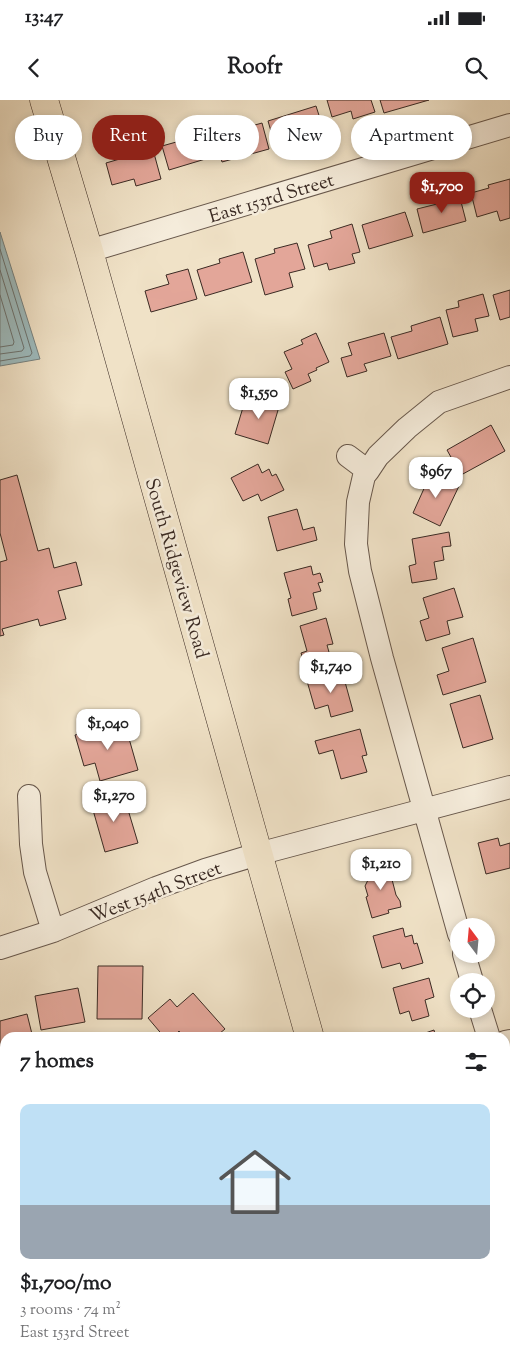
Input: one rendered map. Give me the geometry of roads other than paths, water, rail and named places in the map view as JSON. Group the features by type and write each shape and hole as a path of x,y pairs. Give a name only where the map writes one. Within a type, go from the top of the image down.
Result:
{"main road":[{"name":"South Ridgeview Road","path":"44,100 89,251 308,1032"}],"street":[{"name":"East 153rd Street","path":"89,251 510,125"},
{"path":"454,918 382,658 360,571 356,544 358,502 364,476 378,456 407,428 439,402 510,376"},
{"path":"348,456 368,471"},
{"name":"West 154th Street","path":"0,948 53,931 205,870 258,854 510,787"},
{"path":"28,796 35,872 53,931"},
{"path":"483,1018 487,1032"}],"water":[{"path":"0,232 40,359 0,366"}]}
